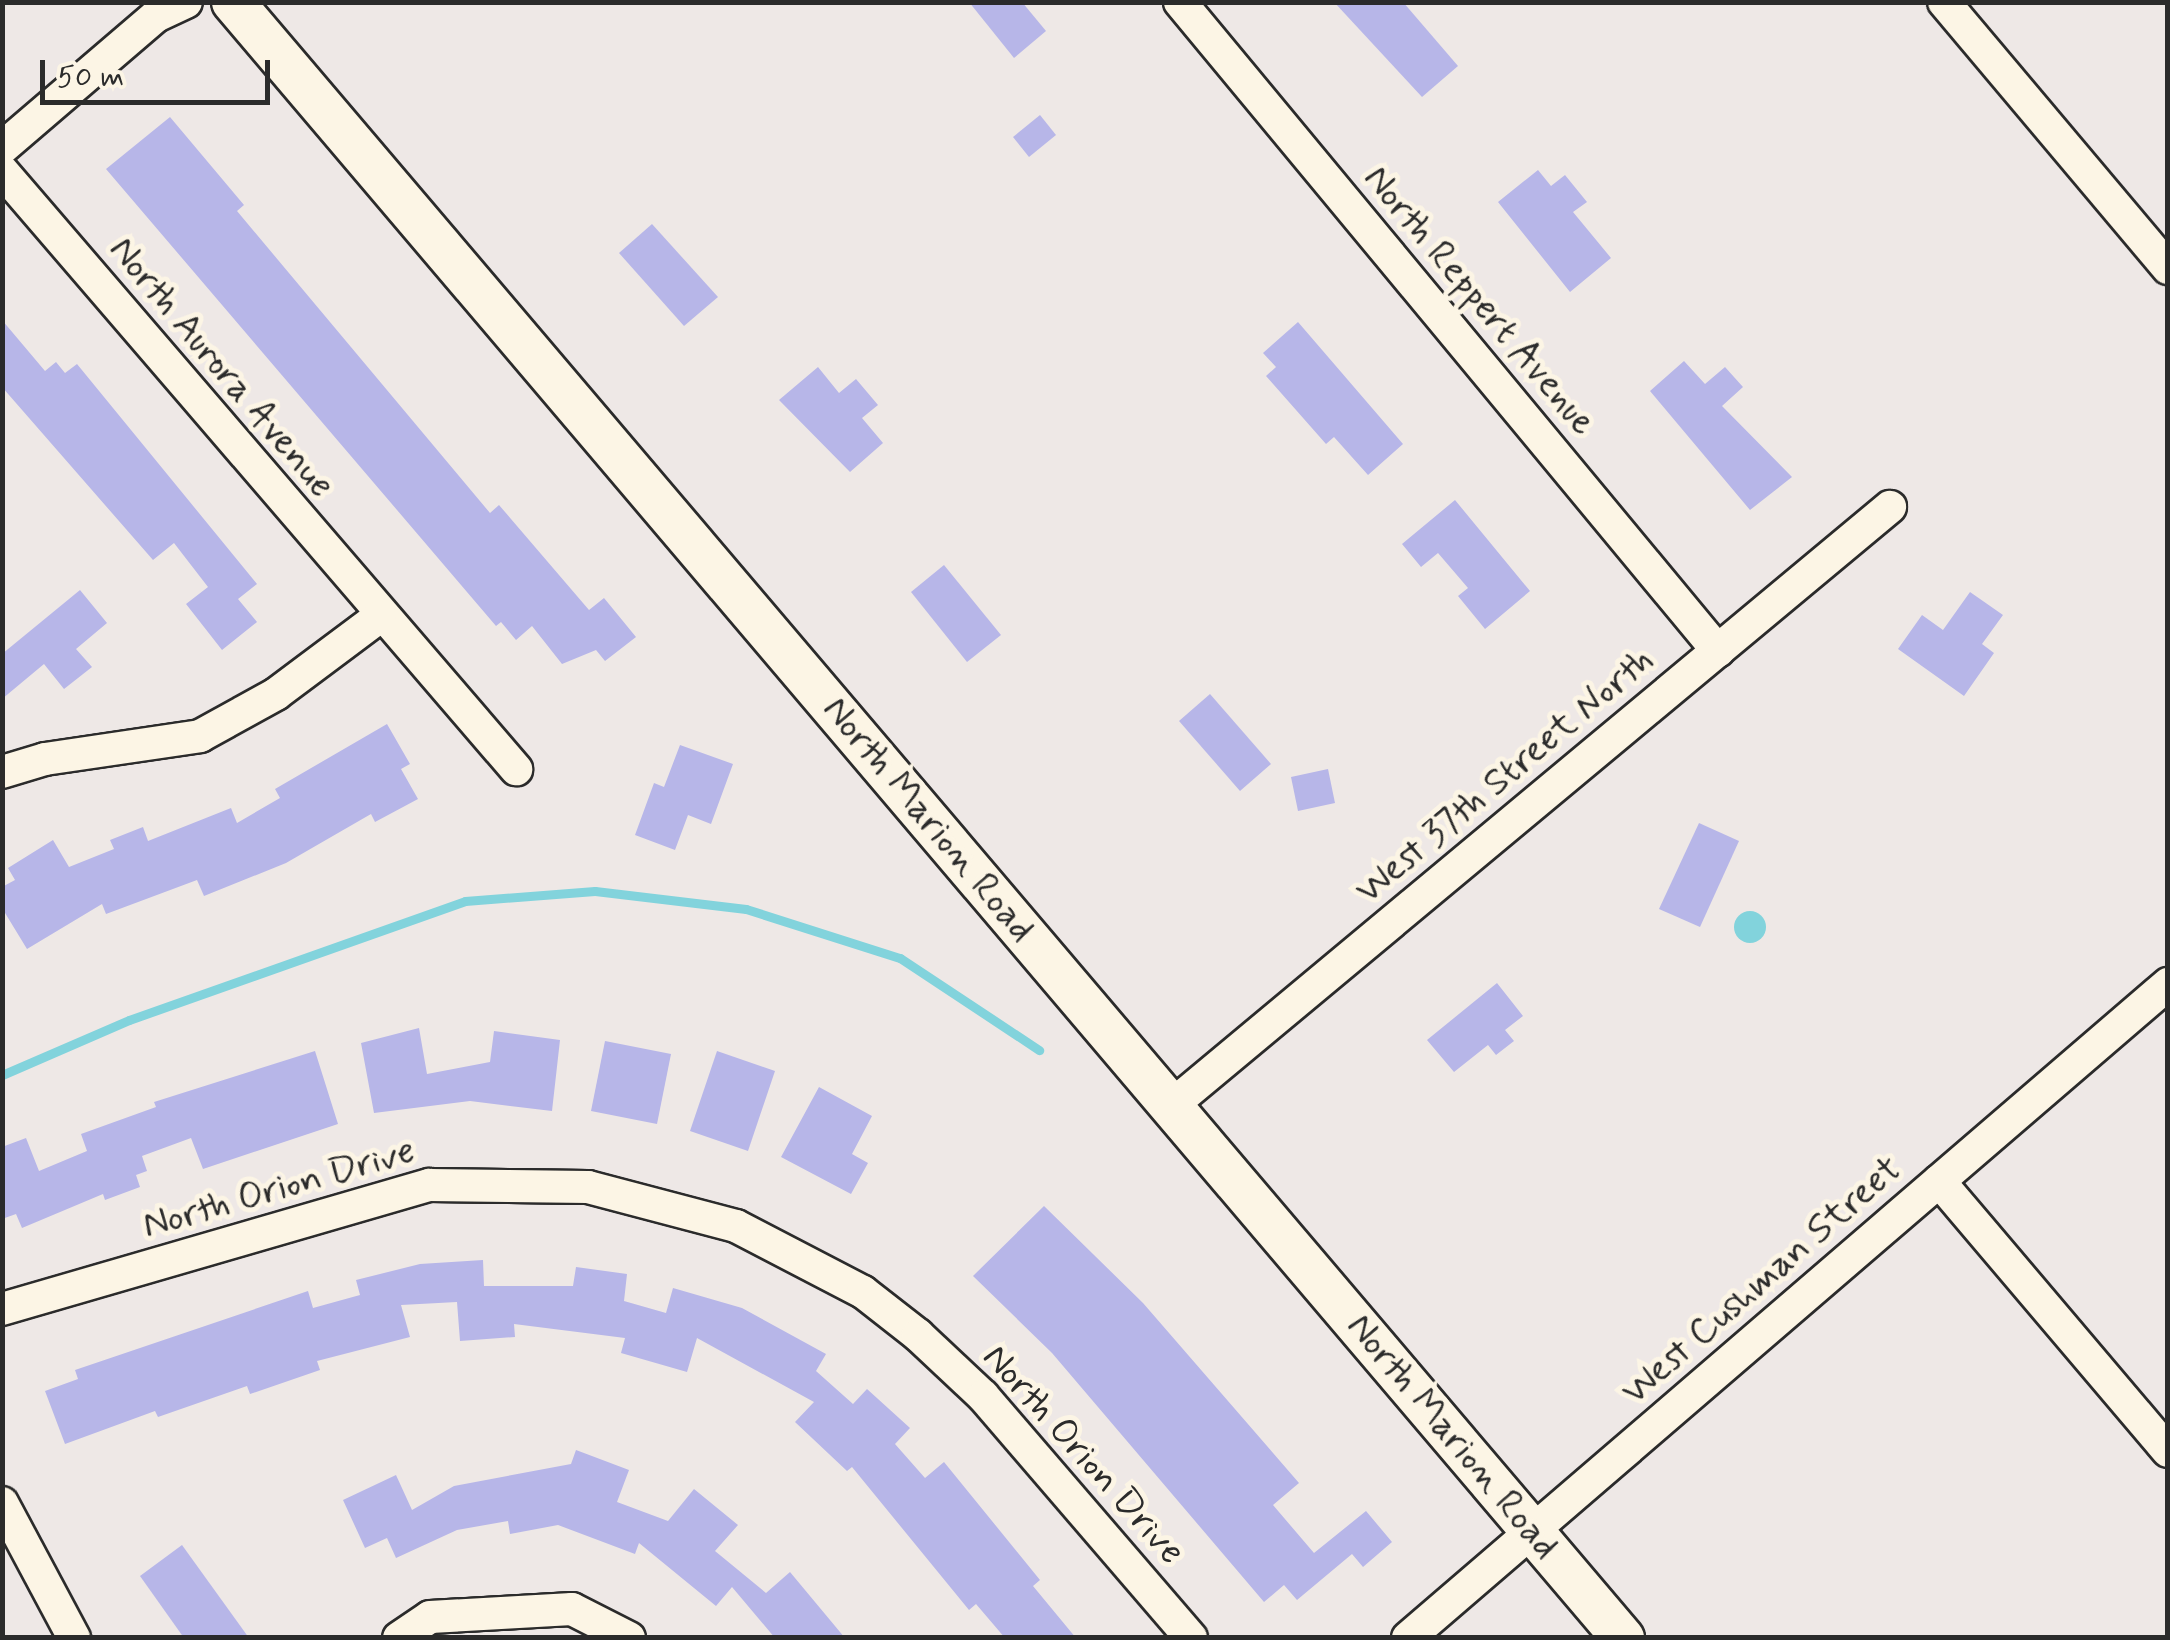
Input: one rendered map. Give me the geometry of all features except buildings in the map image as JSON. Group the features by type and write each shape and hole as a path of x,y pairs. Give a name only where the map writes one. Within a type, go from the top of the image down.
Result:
{"main road":[{"name":"North Marion Road","path":"233,2 1623,1638"}],"street":[{"path":"2,148 156,16 186,2"},
{"name":"North Reppert Avenue","path":"1180,2 1718,651"},
{"path":"1944,2 2168,268"},
{"name":"North Aurora Avenue","path":"2,171 379,617 516,769"},
{"name":"West 37th Street North","path":"1170,1106 1890,507"},
{"path":"2,772 45,759 200,736 276,694 379,617"},
{"name":"West Cushman Street","path":"1408,1638 2168,984"},
{"path":"1940,1181 2168,1451"},
{"name":"North Orion Drive","path":"2,1309 428,1185 588,1187 736,1226 864,1292 918,1335 983,1396 1191,1638"},
{"path":"2,1504 74,1638"},
{"path":"399,1638 430,1617 572,1609 629,1638"}],"water":[{"path":"1750,911 1761,916 1766,927 1761,938 1750,943 1739,938 1734,927 1739,916"}],"waterway":[{"path":"2,1075 129,1020 465,901 595,891 746,909 900,958 1039,1050"}]}
